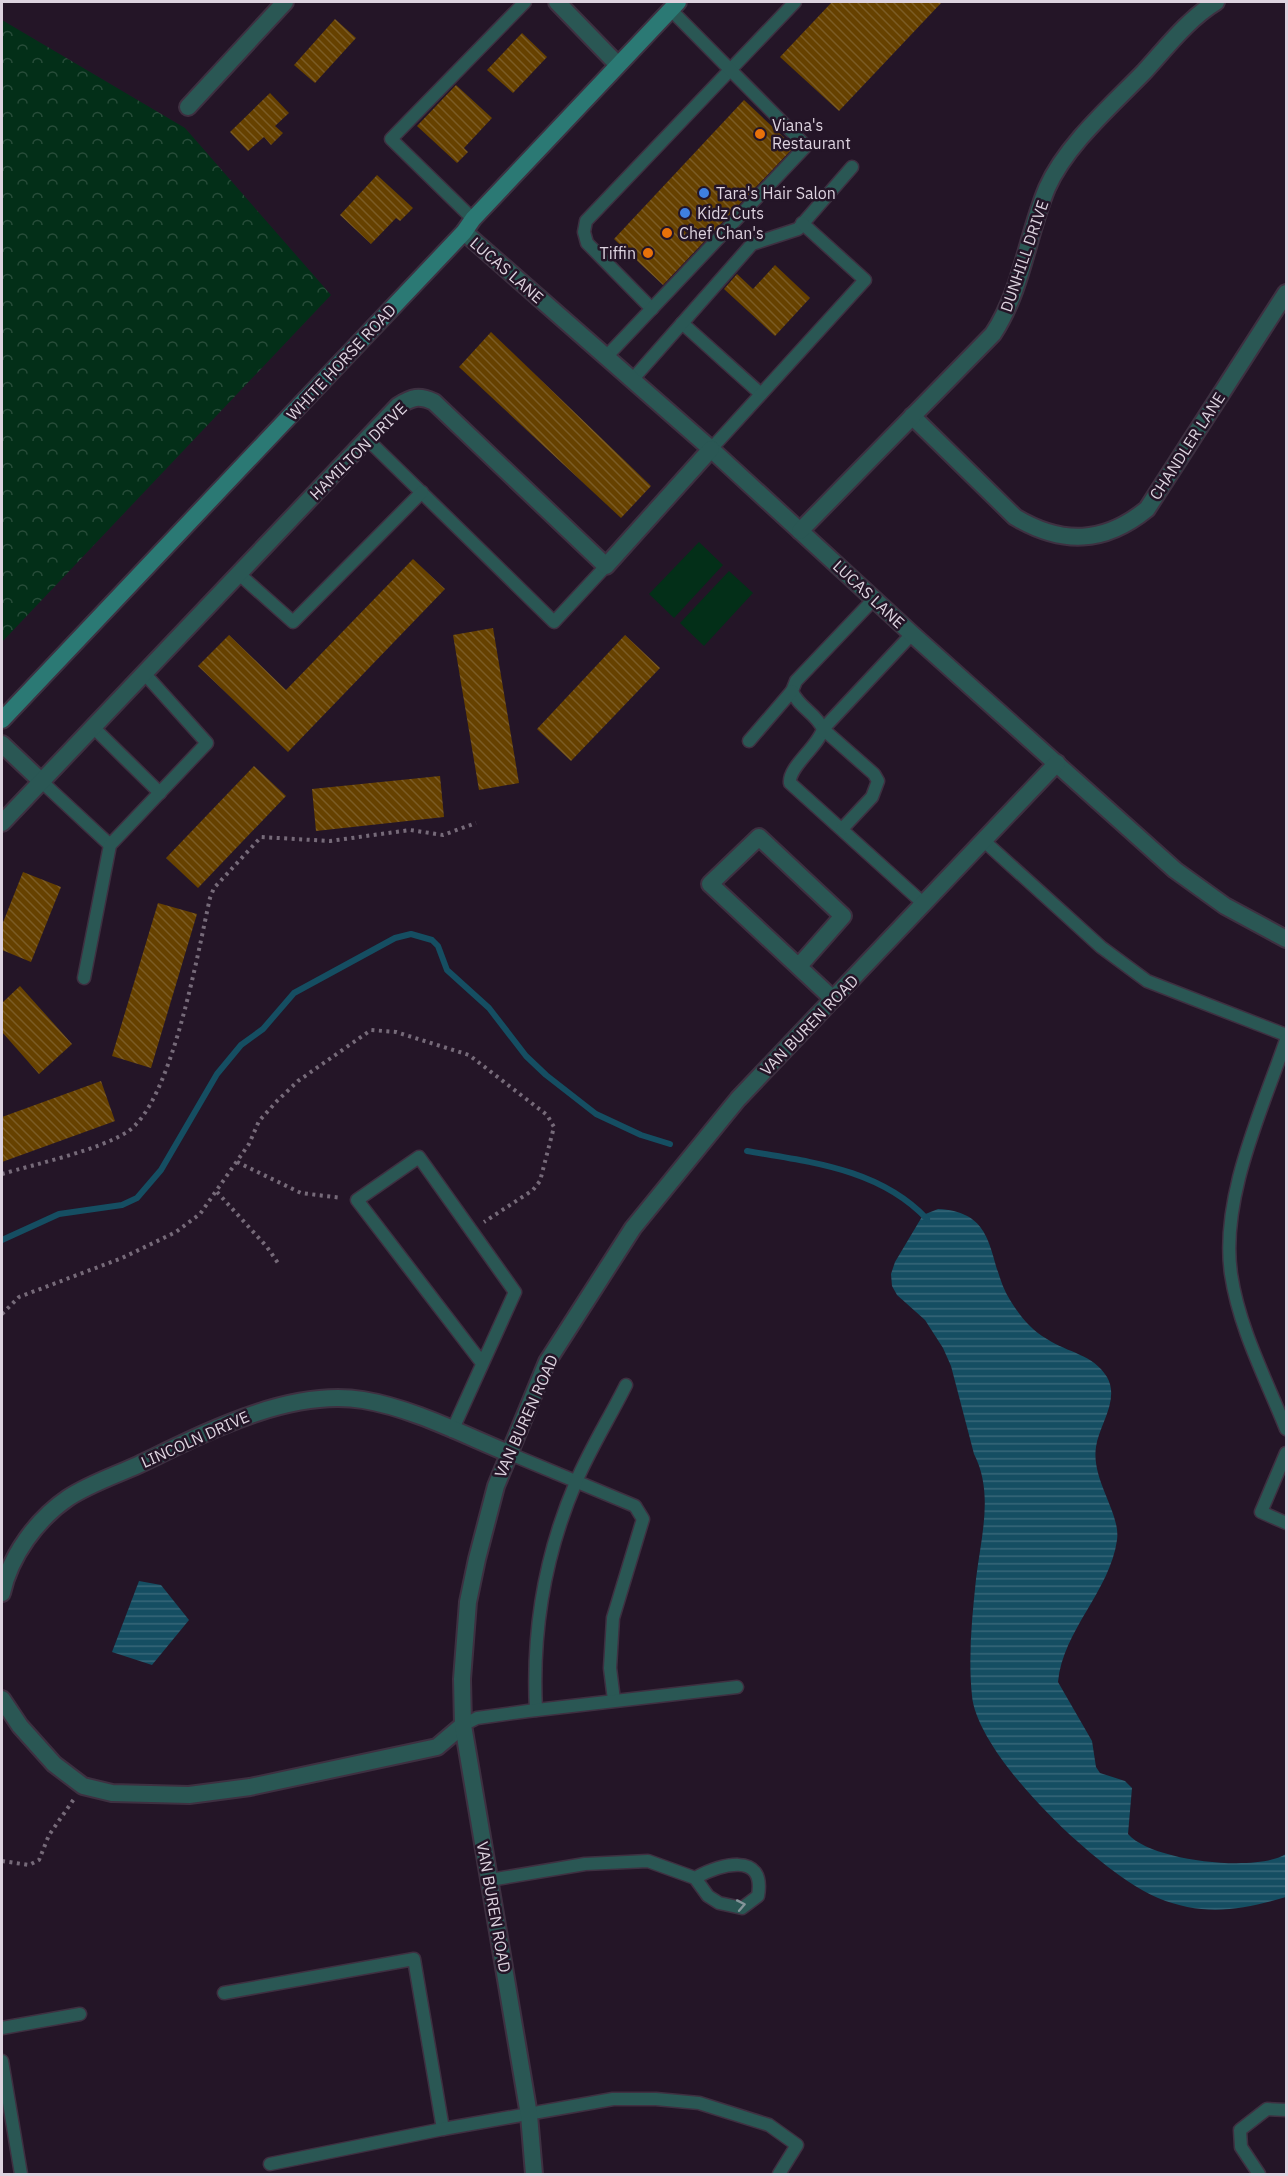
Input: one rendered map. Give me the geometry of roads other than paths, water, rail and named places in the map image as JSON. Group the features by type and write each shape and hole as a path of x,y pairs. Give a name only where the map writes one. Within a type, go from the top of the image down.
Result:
{"main road":[{"name":"WHITE HORSE ROAD","path":"2,720 674,5"}],"street":[{"path":"188,107 285,2"},
{"path":"557,2 618,65"},
{"name":"DUNHILL DRIVE","path":"800,531 986,341 1003,320 1047,189 1057,169 1104,114 1190,22 1216,2"},
{"name":"LUCAS LANE","path":"468,226 606,357 1175,870 1225,906 1287,939"},
{"name":"CHANDLER LANE","path":"912,416 1015,517 1034,528 1052,535 1074,538 1112,531 1147,509 1287,293"},
{"name":"HAMILTON DRIVE","path":"2,823 398,406 412,397 423,396 434,402 606,566"},
{"path":"606,566 711,450"},
{"path":"2,744 41,781"},
{"name":"VAN BUREN ROAD","path":"534,2175 529,2115 463,1725 462,1679 468,1602 495,1486 547,1362 633,1228 738,1099 1057,763"},
{"path":"799,966 843,916 759,837 710,884 833,999"},
{"name":"LINCOLN DRIVE","path":"2,1593 4,1581 20,1549 42,1520 69,1497 249,1413 330,1398 363,1400 400,1410 508,1453"},
{"path":"2,1699 20,1726 54,1764 83,1786 112,1793 189,1795 250,1787 437,1747 463,1725"}],"lane":[{"path":"468,226 390,139 525,2"},
{"path":"652,309 587,243 584,226 586,220 795,2"},
{"path":"606,357 806,146 730,69 674,5"},
{"path":"632,380 752,244 798,229 852,167"},
{"path":"711,450 865,280 802,224"},
{"path":"682,323 762,394"},
{"path":"367,439 554,622 606,566"},
{"path":"239,574 293,622 422,492"},
{"path":"749,741 792,691 796,681 875,598"},
{"path":"912,634 823,729 819,741 792,772 790,783 924,904"},
{"path":"84,978 110,845 207,743 144,673"},
{"path":"792,691 795,700 820,723 823,729 874,774 878,782 872,797 842,829"},
{"path":"93,727 160,792"},
{"path":"41,781 110,845"},
{"path":"984,841 1101,947 1148,981 1287,1037 1241,1172 1230,1242 1231,1273 1241,1318 1287,1429"},
{"path":"452,1431 515,1292 419,1157 357,1200 482,1364"},
{"path":"536,1710 537,1637 543,1589 559,1529 576,1481 626,1385"},
{"path":"508,1453 635,1506 643,1519 613,1618 610,1668 614,1700"},
{"path":"1287,1453 1260,1512 1287,1523"},
{"path":"463,1725 477,1718 737,1687"},
{"path":"490,1880 585,1864 648,1861 695,1878 708,1896 729,1907 742,1908 758,1896 760,1884 757,1873 750,1867 737,1864 710,1869 695,1878"},
{"path":"224,1993 414,1959 443,2129"},
{"path":"2,2028 80,2014"},
{"path":"2,2061 21,2175"},
{"path":"270,2164 443,2129 613,2099 656,2099 699,2103 769,2125 797,2145 779,2175"},
{"path":"1258,2175 1241,2147 1240,2130 1266,2109 1287,2110"}],"water":[{"path":"938,1209 958,1212 972,1219 982,1229 1003,1285 1022,1317 1035,1331 1047,1339 1095,1363 1107,1377 1110,1386 1110,1403 1096,1447 1096,1459 1098,1472 1115,1519 1117,1540 1106,1576 1068,1645 1058,1682 1092,1741 1096,1767 1100,1773 1125,1781 1132,1788 1128,1834 1140,1843 1158,1851 1204,1861 1252,1863 1272,1860 1286,1854 1286,1897 1223,1910 1191,1908 1158,1898 1134,1885 1106,1865 1046,1812 1019,1781 979,1722 972,1696 970,1652 976,1579 983,1531 985,1500 983,1484 951,1366 943,1348 925,1320 897,1295 892,1286 891,1274 895,1262 923,1215"},
{"path":"139,1581 161,1585 189,1620 152,1665 112,1652"}],"waterway":[{"path":"2,1240 59,1214 122,1205 137,1198 161,1170 217,1074 241,1045 263,1029 294,993 395,938 411,934 432,940 438,946 447,970 489,1008 526,1056 546,1075 596,1114 641,1135 670,1144"},
{"path":"747,1151 820,1164 866,1178 908,1202 927,1219"}],"place":[{"name":"Viana's Restaurant","path":"760,134"},
{"name":"Tara's Hair Salon","path":"704,193"},
{"name":"Kidz Cuts","path":"685,213"},
{"name":"Chef Chan's","path":"667,233"},
{"name":"Tiffin","path":"648,253"}]}
